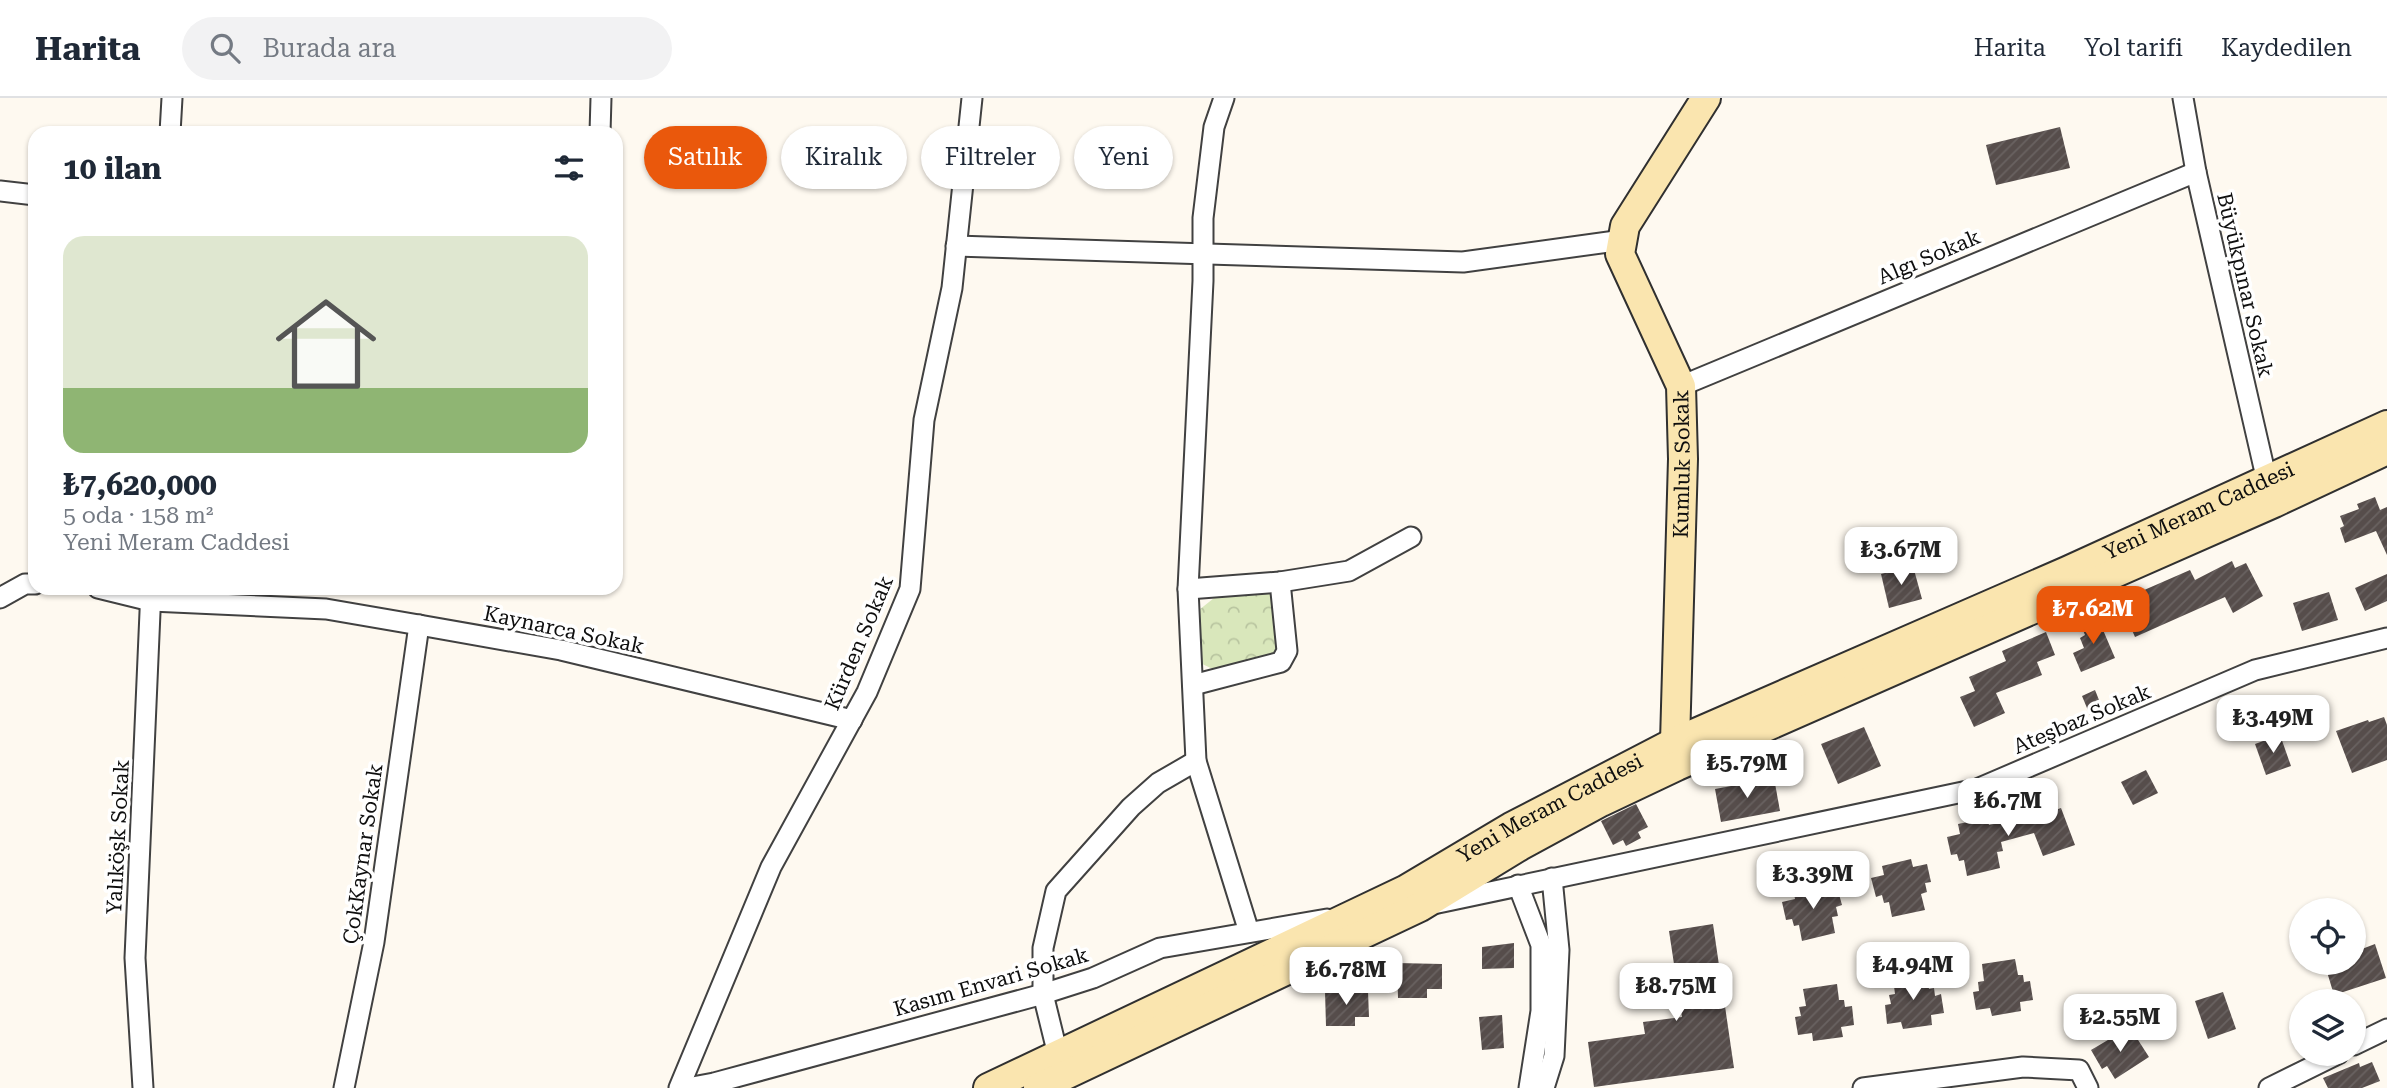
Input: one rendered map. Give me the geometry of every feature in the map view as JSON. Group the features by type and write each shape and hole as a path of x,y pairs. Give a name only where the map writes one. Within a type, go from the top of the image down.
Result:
{"main road":[{"path":"1623,240 1625,226 1706,98"},
{"name":"Kumluk Sokak","path":"1623,240 1620,254 1681,386 1683,458 1675,742"},
{"name":"Yeni Meram Caddesi","path":"988,1088 1405,890 1511,827 1675,742 2067,571 2387,425"},
{"name":"Yeni Meram Caddesi","path":"1041,1087 1420,907 1520,846 1601,802 1677,766 2274,503 2387,450"}],"street":[{"path":"170,126 172,98"},
{"path":"600,126 601,98"},
{"name":"Kürden Sokak","path":"679,1088 771,867 867,692 910,589 924,420 952,288 972,98"},
{"path":"1224,98 1214,127 1203,218 1188,589 1196,761 1249,932"},
{"name":"Büyükpınar Sokak","path":"2183,98 2196,172 2267,481"},
{"name":"Algı Sokak","path":"1681,386 2196,172"},
{"path":"0,191 28,194"},
{"path":"956,246 1463,262 1623,240"},
{"path":"1188,589 1280,582 1349,571 1411,537"},
{"path":"1193,685 1281,662 1287,650 1280,582"},
{"path":"0,598 28,584"},
{"name":"Kaynarca Sokak","path":"151,595 326,609 561,650 852,720"},
{"name":"Yalıköşk Sokak","path":"143,1088 135,958 151,595"},
{"name":"ÇokKaynar Sokak","path":"344,1088 374,942 419,625"},
{"name":"Ateşbaz Sokak","path":"1420,907 1977,789 2255,670 2387,638"},
{"path":"1058,1055 1043,994 1043,948 1056,891 1131,807 1158,783 1196,761"},
{"path":"1520,846 1523,884 1541,945 1541,1011 1529,1088"},
{"path":"1544,1088 1554,1056 1559,950 1552,878"},
{"name":"Kasım Envari Sokak","path":"687,1088 1043,994 1093,978 1160,948 1349,915"},
{"path":"2366,1039 2387,1029"},
{"path":"2269,1088 2314,1066"},
{"path":"1863,1088 2023,1067 2079,1070 2088,1088"}],"green space":[{"path":"1267,590 1275,605 1279,624 1278,642 1272,658 1215,670 1200,663 1199,610 1214,598"}],"building":[{"path":"2060,127 2070,168 1996,185 1986,145"},
{"path":"2375,497 2380,510 2387,507 2387,555 2376,531 2345,543 2340,528 2344,526 2340,516 2359,509 2357,504"},
{"path":"2232,561 2235,568 2246,563 2263,596 2233,613 2225,597 2135,637 2119,601 2190,570 2195,580"},
{"path":"1913,566 1922,599 1889,608 1881,574"},
{"path":"2387,574 2387,601 2365,611 2355,588"},
{"path":"2329,592 2338,620 2302,631 2293,603"},
{"path":"2097,616 2115,658 2081,672 2073,653 2084,648 2080,638 2085,635 2080,623"},
{"path":"2046,632 2055,655 2037,662 2042,675 1996,693 2005,713 1974,727 1960,697 1975,691 1969,677 2006,661 2002,651"},
{"path":"2095,690 2105,715 2092,720 2082,696"},
{"path":"2384,717 2387,725 2387,760 2352,773 2336,731"},
{"path":"1864,727 1881,766 1838,784 1821,744"},
{"path":"2280,735 2291,766 2266,775 2255,744"},
{"path":"2146,770 2158,793 2133,805 2121,782"},
{"path":"1774,778 1780,811 1721,822 1715,789"},
{"path":"1636,804 1648,827 1638,832 1641,838 1626,846 1623,840 1613,845 1601,821"},
{"path":"2045,806 2047,813 2061,808 2075,845 2043,856 2034,833 2001,842 2003,851 1997,852 2000,868 1967,876 1964,860 1959,861 1957,854 1951,855 1947,837 1960,834 1958,824 1987,818 1989,825 2023,817 2022,815"},
{"path":"1911,859 1913,867 1927,864 1931,882 1925,883 1927,892 1921,894 1925,910 1892,917 1889,902 1884,903 1882,895 1876,897 1871,878 1884,875 1882,866"},
{"path":"1822,883 1824,891 1837,887 1842,905 1836,907 1838,916 1832,917 1835,933 1802,941 1799,925 1794,926 1792,919 1786,920 1782,902 1795,899 1793,889"},
{"path":"1713,924 1734,1068 1594,1087 1588,1042 1645,1034 1643,1022 1682,1017 1669,931"},
{"path":"1514,943 1514,968 1482,969 1482,947"},
{"path":"2375,944 2386,978 2352,989 2332,989 2328,975 2366,975 2366,947"},
{"path":"2015,959 2018,975 2023,975 2024,982 2030,981 2033,1000 2020,1002 2021,1011 1992,1016 1990,1008 1976,1010 1973,992 1979,991 1978,982 1984,981 1982,964"},
{"path":"1397,963 1442,964 1442,989 1427,989 1427,998 1398,998"},
{"path":"1926,973 1929,989 1934,988 1935,996 1941,994 1944,1013 1931,1015 1932,1025 1903,1029 1901,1022 1887,1024 1885,1005 1891,1004 1889,995 1895,994 1893,978"},
{"path":"1837,984 1839,1000 1844,1000 1845,1007 1852,1006 1854,1025 1841,1027 1843,1037 1813,1041 1812,1033 1798,1035 1795,1017 1801,1016 1799,1007 1806,1006 1803,989"},
{"path":"1325,991 1368,991 1369,1017 1355,1017 1355,1026 1326,1026"},
{"path":"2223,992 2236,1029 2208,1039 2195,1001"},
{"path":"1502,1015 1504,1048 1482,1050 1479,1017"},
{"path":"2131,1029 2149,1057 2115,1079 2107,1066 2102,1069 2091,1050"},
{"path":"2372,1062 2380,1081 2362,1088 2328,1088 2323,1078 2352,1066"}]}
